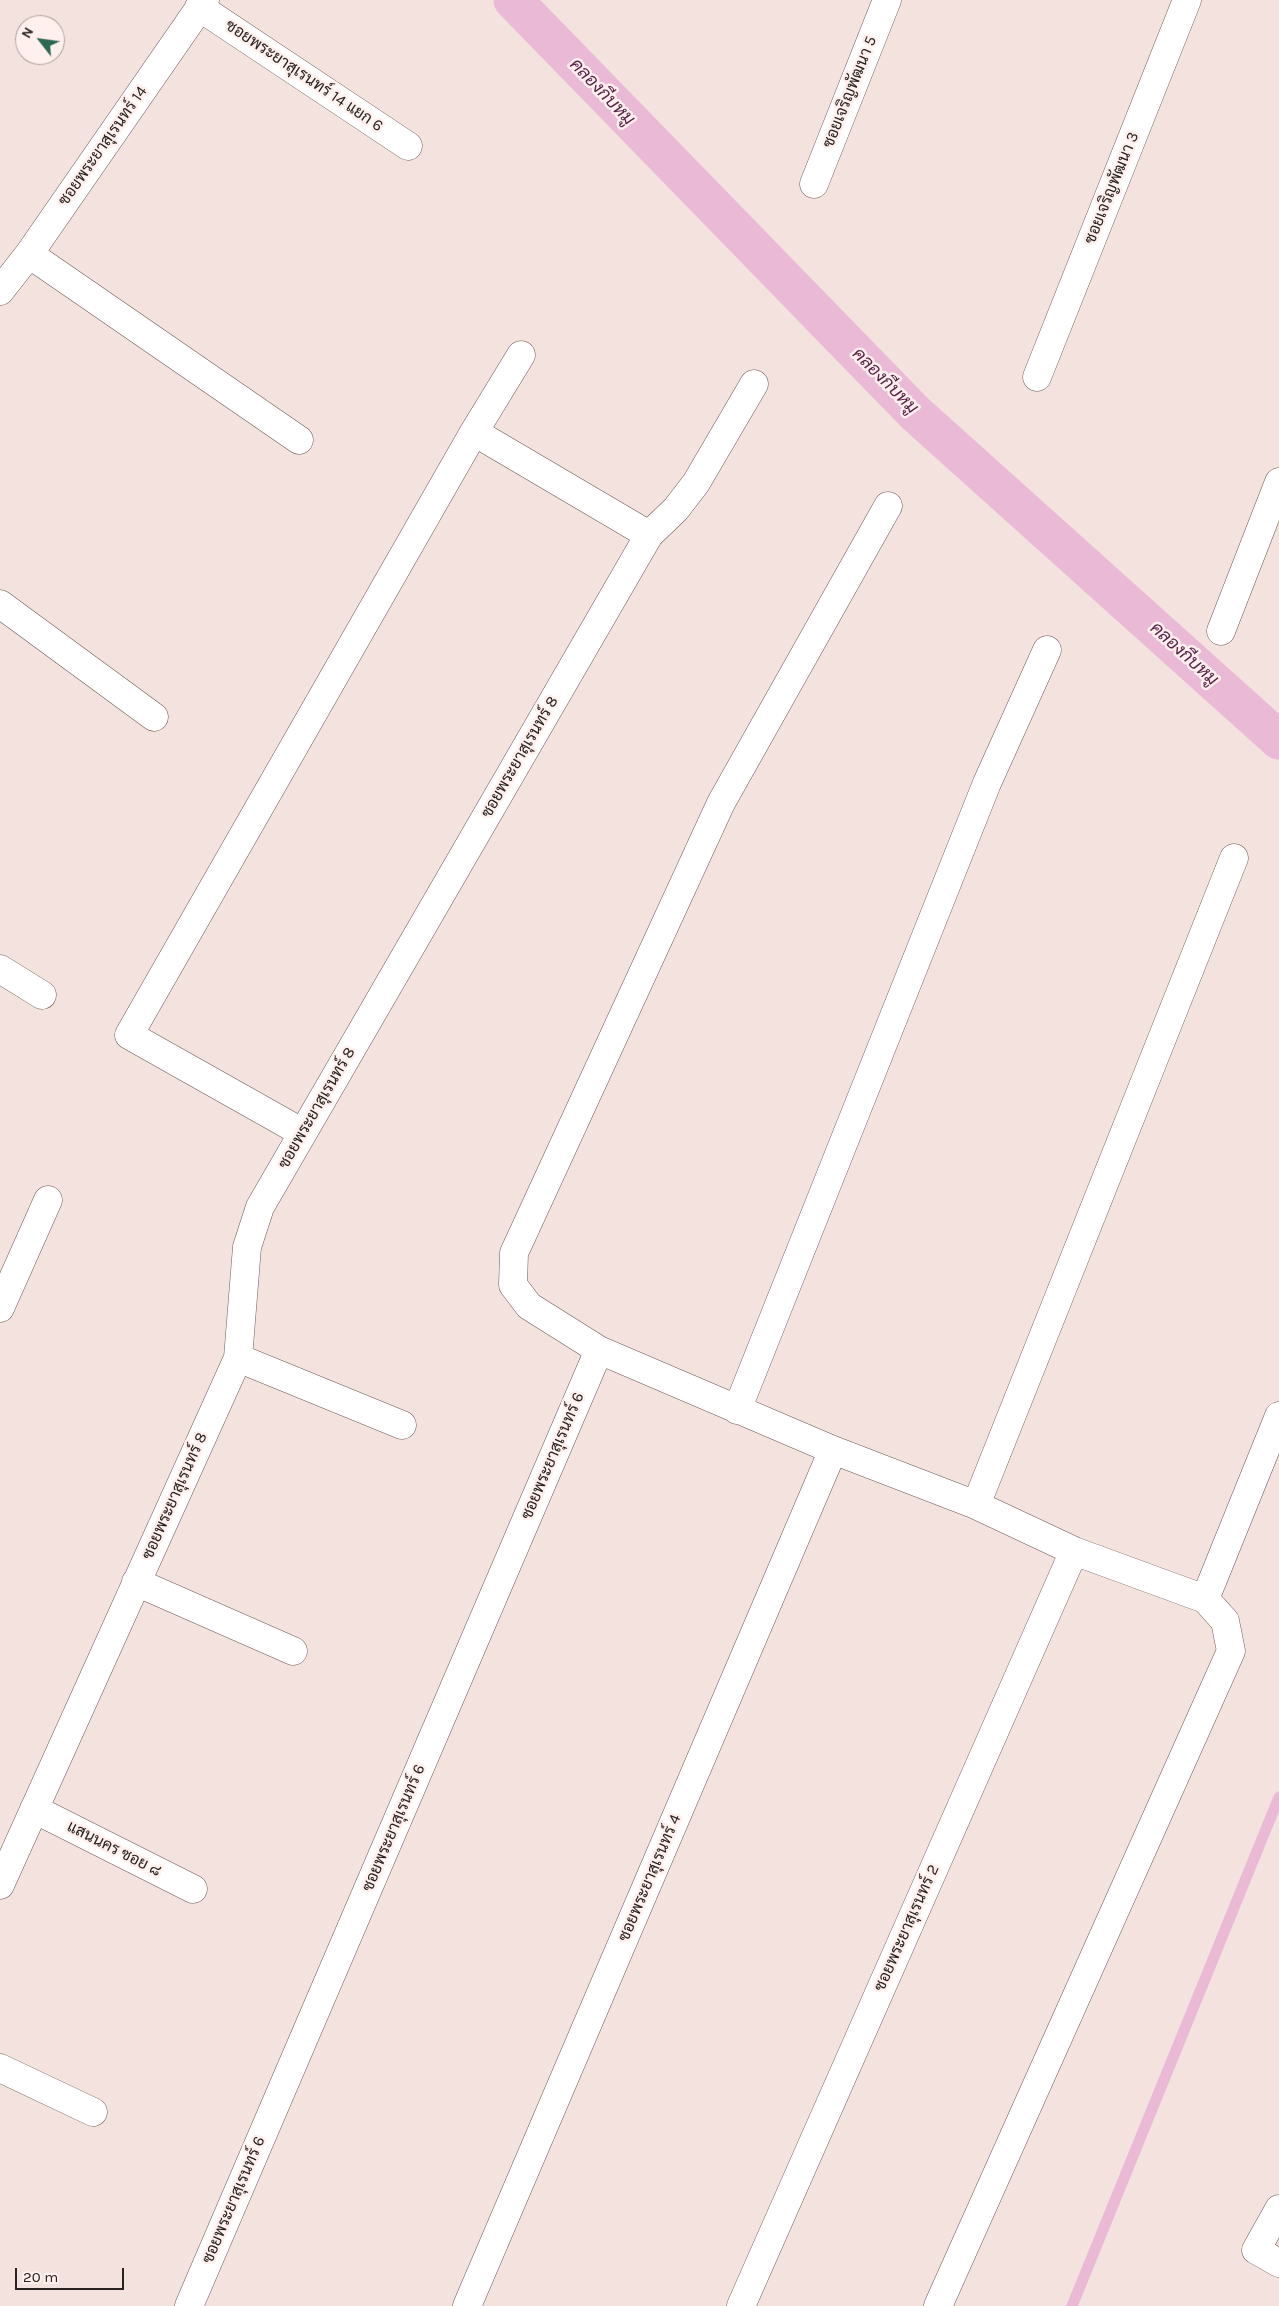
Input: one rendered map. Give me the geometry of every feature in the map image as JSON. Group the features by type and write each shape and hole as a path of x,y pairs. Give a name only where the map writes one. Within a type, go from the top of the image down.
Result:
{"street":[{"name":"ซอยเจริญพัฒนา 5","path":"814,184 887,0"},
{"name":"ซอยเจริญพัฒนา 3","path":"1036,377 1187,0"},
{"name":"ซอยพระยาสุเรนทร์ 14 แยก 6","path":"202,3 408,146"},
{"name":"ซอยพระยาสุเรนทร์ 14","path":"0,291 29,254 202,3"},
{"path":"29,254 298,440"},
{"path":"303,1133 129,1035 474,432 521,355"},
{"name":"ซอยพระยาสุเรนทร์ 8","path":"0,1885 238,1358 247,1247 260,1207 649,535 676,508 696,483 754,384"},
{"path":"474,432 649,535"},
{"path":"1221,631 1279,482"},
{"path":"888,506 721,803 514,1253 513,1285 529,1306 598,1350 833,1450 976,1505 1074,1551 1205,1599 1225,1621 1231,1651 938,2306"},
{"path":"0,604 154,717"},
{"path":"737,1410 987,784 1047,650"},
{"path":"976,1505 1234,858"},
{"path":"0,969 42,995"},
{"path":"0,1308 48,1200"},
{"name":"ซอยพระยาสุเรนทร์ 6","path":"189,2306 598,1350"},
{"path":"238,1358 402,1425"},
{"path":"1205,1599 1279,1416"},
{"name":"ซอยพระยาสุเรนทร์ 4","path":"467,2306 833,1450"},
{"name":"ซอยพระยาสุเรนทร์ 2","path":"741,2306 1074,1551"},
{"path":"136,1582 292,1651"},
{"name":"แสนนคร ซอย ๘","path":"34,1809 193,1889"},
{"path":"0,2068 93,2112"},
{"path":"1279,2209 1256,2250 1279,2263"}],"waterway":[{"name":"คลองกีบหมู","path":"513,0 915,413 1279,740"},
{"path":"1072,2306 1279,1797"}]}
